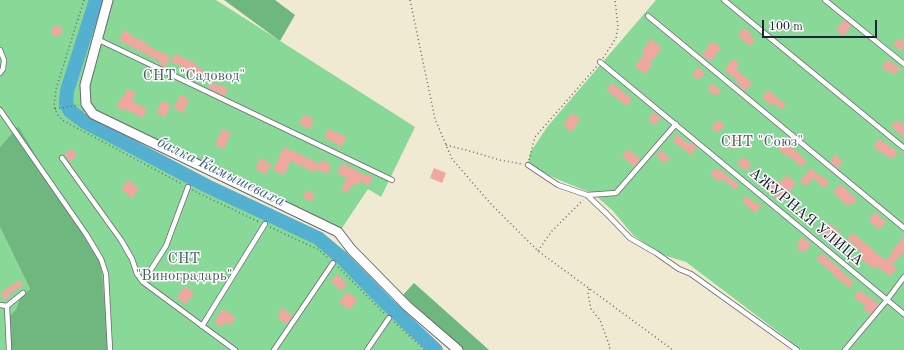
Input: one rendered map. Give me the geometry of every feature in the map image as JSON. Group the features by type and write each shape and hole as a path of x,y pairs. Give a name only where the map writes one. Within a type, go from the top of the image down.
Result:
{"street":[{"path":"108,0 85,85 86,104 93,114 338,232 351,249 407,306 458,350"}],"lane":[{"path":"724,0 904,148"},
{"path":"825,0 904,64"},
{"path":"648,16 904,228"},
{"path":"97,39 392,180"},
{"path":"0,50 4,60 3,69 0,74"},
{"name":"АЖУРНАЯ УЛИЦА","path":"600,62 904,314"},
{"path":"0,110 86,234 101,259 106,274 110,350"},
{"path":"528,165 558,185 587,195 616,193 676,124"},
{"path":"62,158 122,240 142,282 235,350"},
{"path":"142,282 166,246 188,188"},
{"path":"587,195 630,238 656,253 679,269 691,274 796,350"},
{"path":"202,326 265,224"},
{"path":"274,350 333,263"},
{"path":"845,350 887,300 904,277"},
{"path":"0,305 7,306 23,293"},
{"path":"7,306 9,350"},
{"path":"367,350 389,318"}],"path":[{"path":"84,0 56,90 54,106 57,114 62,120 188,188 319,250 389,318 425,350"},
{"path":"410,0 435,119 452,159 490,203 538,251 673,350"},
{"path":"446,145 500,160 528,165 535,137 600,62 616,38 618,27 615,0"},
{"path":"55,109 86,104"},
{"path":"538,251 551,232 587,195"},
{"path":"589,288 588,294 592,309 600,320 610,347 609,350"}],"green space":[{"path":"0,0 216,0 415,127 381,197 368,189 340,231 324,220 91,111 70,115 315,242 341,261 433,350 109,350 18,126 0,147"},
{"path":"224,0 275,0 295,15 280,41"},
{"name":"СНТ \"Союз\"","path":"656,0 904,0 904,350 802,350 686,262 660,254 633,235 613,211 594,194 559,180 528,165 530,153 547,127"},
{"path":"18,126 101,264 109,350 9,350 9,317 16,309 20,298 30,289 0,227 0,147"},
{"path":"0,227 30,289 20,298 16,309 9,317 9,350 0,350"},
{"path":"414,283 489,350 464,350 403,295"}],"building":[{"path":"844,20 852,26 843,36 836,30"},
{"path":"62,26 62,35 52,35 51,27"},
{"path":"744,28 755,40 750,46 738,35"},
{"path":"124,30 130,33 130,35 147,43 146,45 171,57 165,67 160,65 161,62 119,40"},
{"path":"899,38 904,42 904,47 900,51 893,44"},
{"path":"651,39 662,48 650,63 652,65 645,74 635,66 645,53 642,51"},
{"path":"712,41 721,48 711,61 702,55"},
{"path":"175,54 193,62 198,67 210,74 204,83 189,73 188,74 182,71 184,67 171,62"},
{"path":"733,59 739,64 736,69 752,83 745,91 736,82 737,80 724,70"},
{"path":"888,59 900,69 894,75 889,70 887,72 882,67"},
{"path":"698,67 705,73 699,80 692,75"},
{"path":"211,82 228,89 224,96 208,88"},
{"path":"612,83 632,99 627,106 606,90"},
{"path":"712,83 721,91 715,96 707,89"},
{"path":"127,89 136,93 132,101 147,109 143,118 125,109 125,111 117,107 121,97 123,98"},
{"path":"768,90 786,105 781,110 773,103 771,105 762,98"},
{"path":"180,95 189,99 183,113 174,109"},
{"path":"162,101 171,105 165,117 156,113"},
{"path":"653,112 661,118 655,125 648,120"},
{"path":"572,113 580,119 572,132 563,125"},
{"path":"303,115 314,119 310,129 299,124"},
{"path":"718,120 725,125 718,133 711,128"},
{"path":"897,120 904,126 904,138 891,126"},
{"path":"222,129 231,133 224,149 215,145"},
{"path":"328,129 347,137 341,147 324,137"},
{"path":"677,134 688,144 690,142 697,147 691,155 672,140"},
{"path":"733,135 741,142 734,150 727,143"},
{"path":"879,139 898,152 892,159 873,147"},
{"path":"785,142 807,161 801,167 790,156 789,158 779,150"},
{"path":"284,147 320,164 322,160 331,165 327,174 316,169 314,172 291,161 284,175 273,170"},
{"path":"72,149 77,156 70,162 64,154"},
{"path":"628,149 640,159 634,167 622,156"},
{"path":"661,150 670,158 665,163 656,156"},
{"path":"835,154 843,161 838,168 830,162"},
{"path":"743,157 752,164 746,171 737,164"},
{"path":"260,158 271,164 266,174 255,169"},
{"path":"342,163 366,176 367,174 373,177 368,186 360,181 357,186 353,184 347,193 341,189 347,178 337,173"},
{"path":"434,168 446,173 442,183 430,178"},
{"path":"715,168 718,170 719,169 739,185 736,190 722,179 719,182 710,174"},
{"path":"811,168 829,182 824,188 813,178 806,186 800,181"},
{"path":"786,175 796,183 781,202 766,190 775,179 780,183"},
{"path":"128,180 139,189 132,198 121,189"},
{"path":"840,184 857,199 853,205 850,203 847,206 833,192"},
{"path":"307,190 315,195 311,202 303,197"},
{"path":"746,196 761,206 755,213 742,201"},
{"path":"875,212 886,222 879,230 869,220"},
{"path":"830,223 841,233 832,244 821,234"},
{"path":"853,233 886,261 904,236 904,251 892,265 897,268 890,276 877,266 874,269 858,256 862,252 847,239"},
{"path":"802,237 811,244 804,253 797,248 799,245 797,243"},
{"path":"822,253 854,282 849,288 816,259"},
{"path":"337,274 347,284 341,291 331,281"},
{"path":"20,280 23,285 9,294 11,296 5,300 0,293"},
{"path":"185,286 194,293 186,304 177,298"},
{"path":"859,290 879,304 870,315 863,309 866,306 854,297"},
{"path":"348,292 358,300 349,310 339,302"},
{"path":"281,308 293,315 287,324 278,319 281,315 278,313"},
{"path":"223,309 236,318 231,325 226,322 222,327 214,322"}],"waterway":[{"name":"балка Камышеваха","path":"96,0 67,91 66,104 70,111 85,122 207,186 318,238 342,258 386,303 436,350"}],"park label":[{"name":"СНТ \"Садовод\"","path":"194,76"},
{"name":"СНТ \"Виноградарь\"","path":"184,268"}]}
